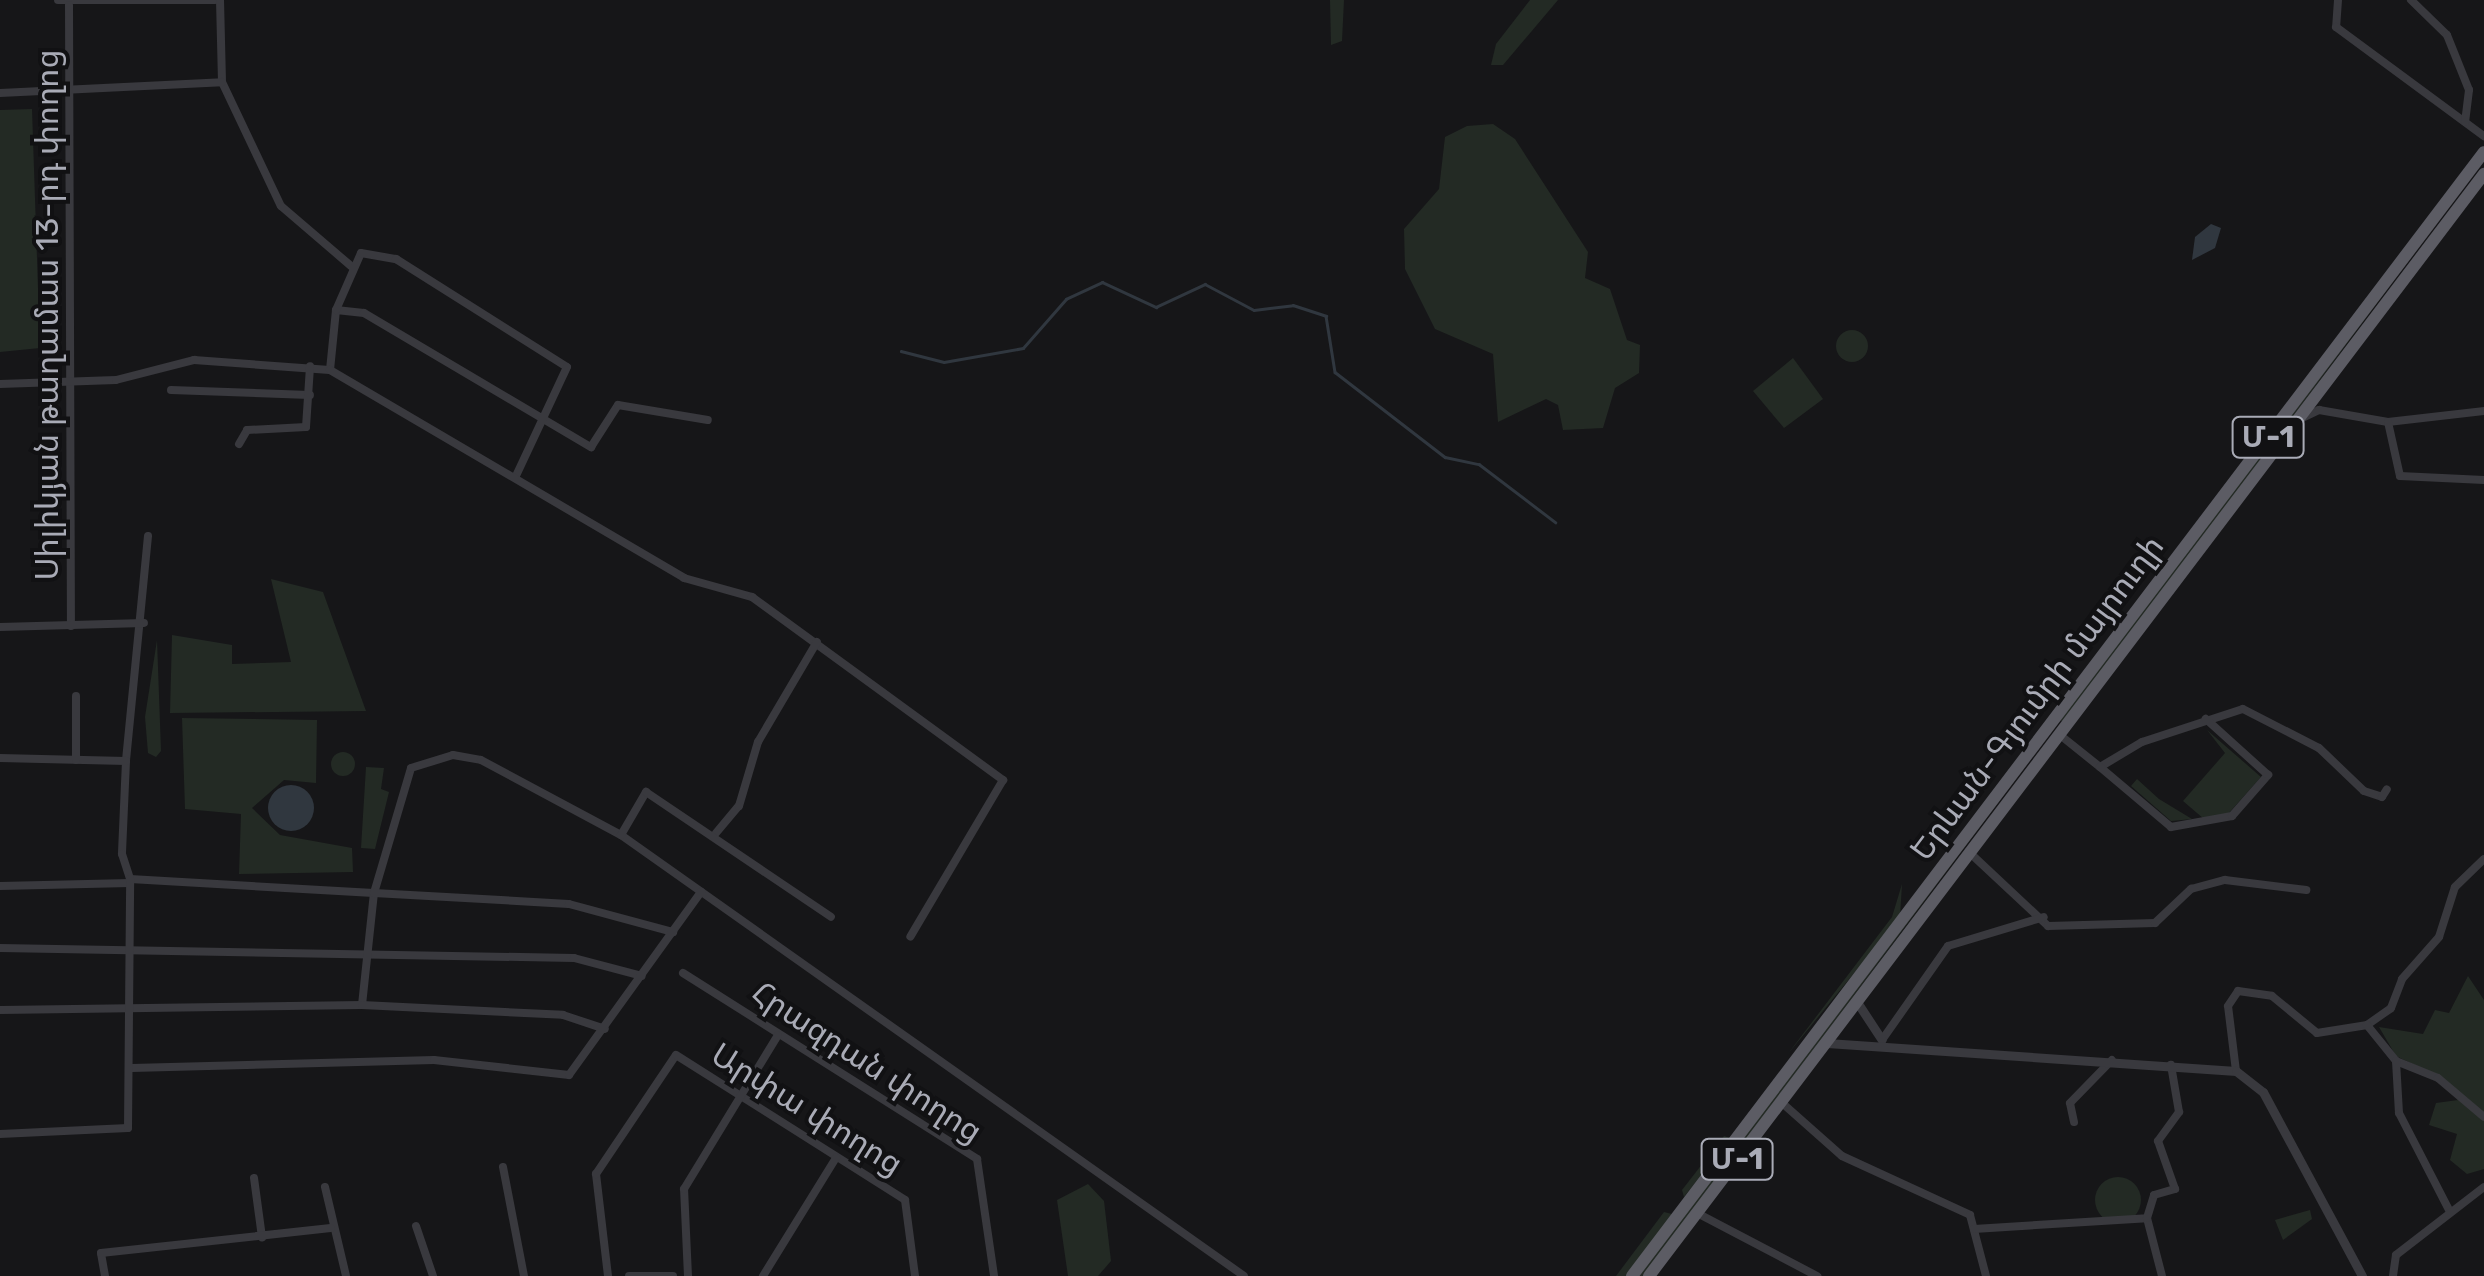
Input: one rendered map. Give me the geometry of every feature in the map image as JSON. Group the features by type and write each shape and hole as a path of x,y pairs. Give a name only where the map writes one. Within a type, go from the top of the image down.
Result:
{"highway":[{"name":"Երևան-Գյումրի մայրուղի","path":"1649,1276 1970,854 2484,152"},
{"name":"Երևան-Գյումրի մայրուղի","path":"1632,1276 2298,420 2484,174"}],"street":[{"path":"58,0 69,5 218,0 222,82 282,206 350,266"},
{"path":"2335,0 2336,27 2484,136"},
{"path":"2411,0 2448,36 2469,90 2466,122"},
{"name":"Սիլիկյան թաղամաս 13-րդ փողոց","path":"69,5 73,88 71,626"},
{"path":"0,93 222,82"},
{"path":"330,370 336,310 361,253 396,258 568,368 516,476"},
{"path":"336,310 364,313 592,446 618,404 708,420"},
{"path":"0,384 70,384 194,360 330,370 684,578 752,597 1003,780 910,937"},
{"path":"238,444 246,430 306,427 310,366"},
{"path":"171,390 310,395"},
{"path":"2298,420 2319,410 2388,422 2484,411"},
{"path":"2388,422 2400,476 2484,480"},
{"path":"0,1134 128,1128 132,1068 130,881 122,854 126,761 144,623 148,536"},
{"path":"0,627 144,623"},
{"path":"716,833 739,806 758,742 816,642"},
{"path":"76,696 76,760"},
{"path":"2100,767 2206,719 2243,709 2319,748 2364,792 2382,797 2387,789"},
{"path":"2058,730 2171,827 2232,816 2268,775 2206,719"},
{"path":"0,758 126,761"},
{"path":"362,1005 374,893 405,778 427,758 481,760 620,835 1244,1276"},
{"path":"620,835 646,792 716,833 831,917"},
{"path":"1970,854 2044,917 2048,926 2155,923 2190,889 2225,880 2306,890"},
{"path":"2236,1071 2228,1006 2238,992 2272,996 2318,1033 2367,1025 2391,1008 2402,978 2439,937 2456,888 2484,858"},
{"path":"0,886 130,881 570,904 673,932"},
{"path":"132,1068 434,1060 569,1075 700,892"},
{"path":"1882,1040 1948,946 2044,917"},
{"path":"0,948 368,950 574,958 642,976"},
{"name":"Հրազդան փողոց","path":"683,974 977,1159 994,1276"},
{"path":"1857,1002 1882,1040"},
{"path":"0,1010 362,1005 563,1016 605,1029"},
{"path":"2367,1025 2396,1061 2438,1078 2484,1117"},
{"path":"688,1276 684,1190 778,1035"},
{"path":"1827,1043 1882,1040 2236,1071 2263,1092 2362,1276"},
{"name":"Արփա փողոց","path":"608,1276 596,1174 668,1056 740,1096 906,1200 915,1276"},
{"path":"2074,1122 2070,1102 2112,1060"},
{"path":"2396,1061 2399,1113 2449,1210"},
{"path":"2162,1276 2147,1218 2154,1195 2175,1189 2158,1141 2179,1112 2171,1065"},
{"path":"1781,1102 1842,1156 1970,1215 1986,1276"},
{"path":"763,1276 836,1158"},
{"path":"503,1167 524,1276"},
{"path":"254,1178 262,1237"},
{"path":"326,1186 330,1228 346,1276"},
{"path":"2392,1276 2396,1255 2449,1210 2484,1187"},
{"path":"1697,1213 1816,1276"},
{"path":"1974,1230 2147,1218"},
{"path":"416,1226 433,1276"},
{"path":"105,1276 101,1253 330,1228"},
{"path":"629,1276 673,1276"}],"shaded area":[{"path":"1330,0 1344,0 1342,41 1331,45"},
{"path":"1530,0 1558,0 1503,65 1491,65 1496,44"},
{"path":"32,109 40,348 0,352 0,110"},
{"path":"1493,124 1515,139 1588,252 1585,278 1610,289 1627,340 1640,345 1639,373 1615,388 1603,428 1563,430 1558,405 1546,399 1498,422 1493,354 1435,329 1405,269 1404,229 1439,189 1445,137 1467,126"},
{"path":"2484,159 2065,723 2060,720"},
{"path":"2211,224 2221,228 2215,248 2192,260 2195,237"},
{"path":"1852,330 1863,335 1868,346 1863,357 1852,362 1841,357 1836,346 1841,335"},
{"path":"1793,358 1823,399 1784,428 1753,391"},
{"path":"271,579 323,592 366,711 170,713 172,635 232,645 232,664 291,662"},
{"path":"157,640 161,751 156,757 148,753 145,717"},
{"path":"182,718 317,720 316,783 284,780 252,808 280,835 352,848 353,872 239,874 241,814 185,809"},
{"path":"2207,730 2261,777 2227,815 2204,819 2183,801 2225,753"},
{"path":"2047,737 1644,1276 1637,1276"},
{"path":"343,752 352,755 352,773 343,776 334,773 331,764 334,755"},
{"path":"366,767 384,768 381,789 389,792 375,849 361,848"},
{"path":"2137,779 2159,799 2192,819 2171,821 2131,786"},
{"path":"291,785 307,792 314,808 307,824 291,831 275,824 268,808 275,792"},
{"path":"1902,884 1900,917 1787,1055 1892,917"},
{"path":"2468,976 2484,1000 2484,1169 2467,1174 2450,1160 2457,1134 2429,1125 2436,1103 2458,1100 2436,1075 2396,1056 2379,1027 2423,1034 2435,1010 2449,1013"},
{"path":"1724,1136 1730,1138 1684,1197 1682,1190"},
{"path":"2118,1177 2134,1184 2141,1200 2134,1216 2118,1223 2102,1216 2095,1200 2102,1184"},
{"path":"1088,1184 1104,1201 1111,1261 1098,1276 1068,1276 1057,1200"},
{"path":"2310,1210 2312,1219 2283,1240 2275,1220"},
{"path":"1664,1212 1672,1214 1629,1276 1616,1276"}],"waterway":[{"path":"901,351 944,362 1023,348 1066,299 1102,282 1156,307 1205,284 1254,310 1293,305 1326,316 1335,372 1445,457 1479,464 1555,522"}]}
